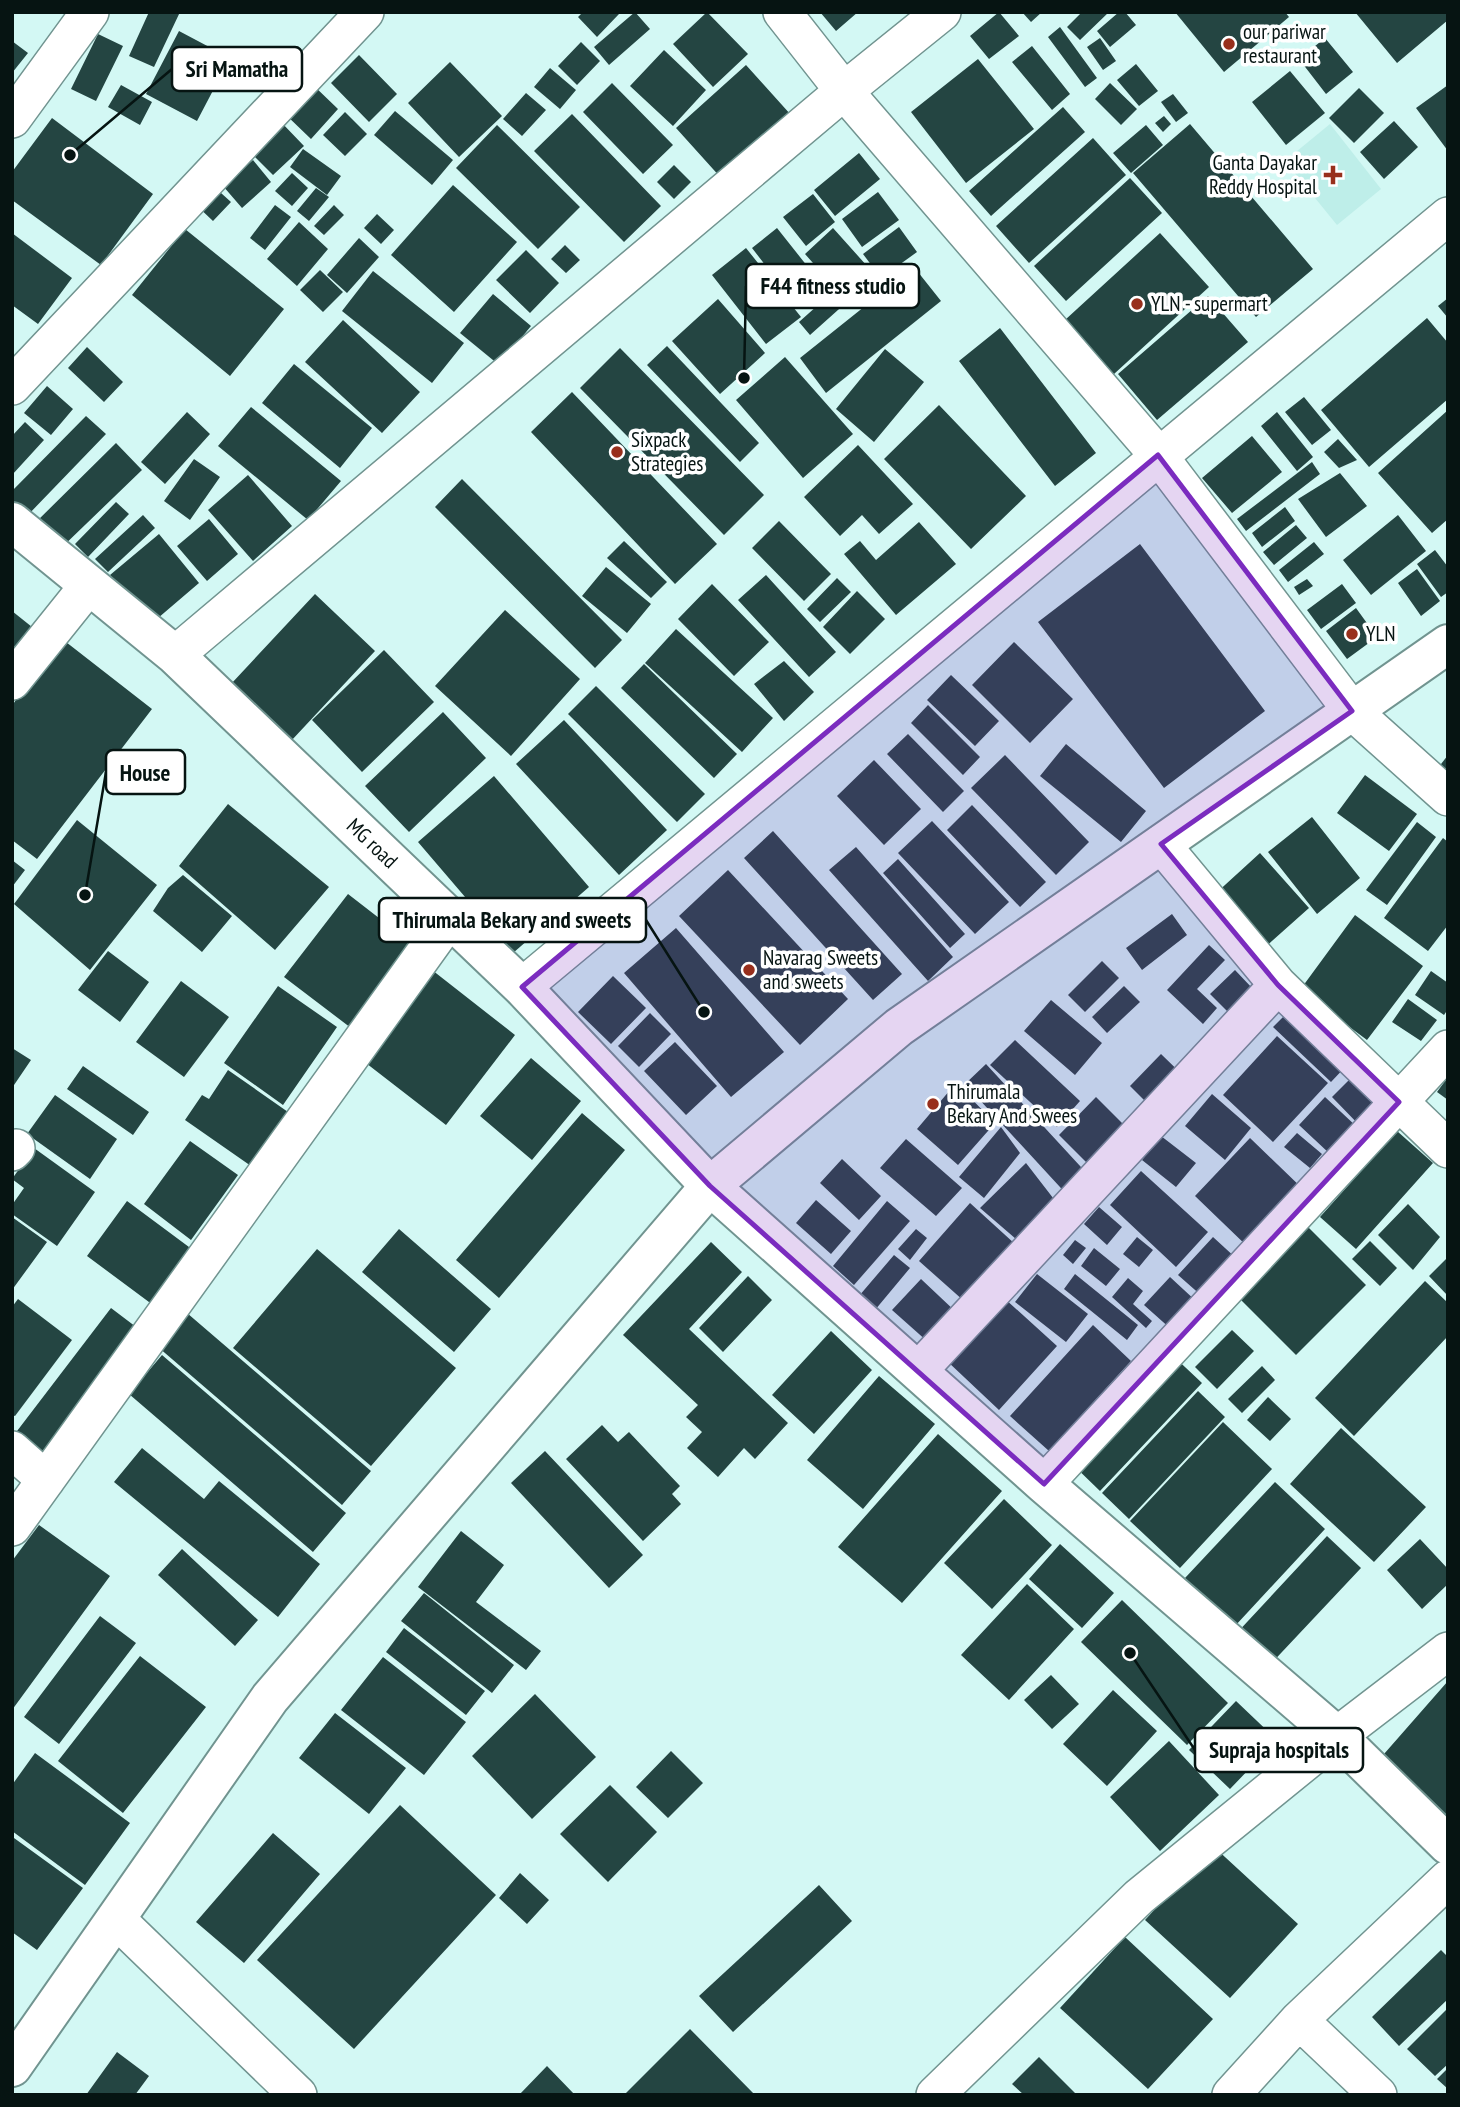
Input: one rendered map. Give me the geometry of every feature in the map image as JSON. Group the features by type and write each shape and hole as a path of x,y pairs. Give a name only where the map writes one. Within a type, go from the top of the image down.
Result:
{"street":[{"path":"12,119 90,12"},
{"path":"782,12 844,91 1158,455 1352,711 1448,797"},
{"path":"176,655 844,91 942,12"},
{"path":"12,386 362,13"},
{"path":"522,987 1448,216"},
{"name":"MG road","path":"12,522 176,655 522,987 710,1186 1044,1484 1337,1736 1448,1845"},
{"path":"12,681 89,585"},
{"path":"12,2067 270,1698 710,1186 899,1027 1448,644"},
{"path":"1161,845 1278,985 1448,1149"},
{"path":"12,1527 450,918"},
{"path":"918,1371 1278,985"},
{"path":"1044,1484 1448,1049"},
{"path":"12,1450 46,1480"},
{"path":"935,2095 1139,1897 1337,1736 1448,1651"},
{"path":"1231,2095 1299,2020 1448,1880"},
{"path":"116,1919 298,2095"},
{"path":"1299,2020 1378,2095"}],"highlighted area":[{"path":"1158,455 1352,711 1161,844 1278,985 1399,1102 1044,1484 710,1186 522,987"}],"shaded area":[{"name":"Ganta Dayakar Reddy Hospital","path":"1330,124 1381,189 1337,225 1285,161"}],"building":[{"path":"149,12 180,12 154,67 129,56"},
{"path":"583,12 619,14 597,37 578,17"},
{"path":"635,12 650,29 609,65 594,47"},
{"path":"707,12 748,54 713,87 673,44"},
{"path":"820,12 858,12 836,31"},
{"path":"999,12 1019,36 989,59 970,36"},
{"path":"1022,12 1042,12 1031,22"},
{"path":"1082,12 1109,12 1080,40 1067,27"},
{"path":"1119,12 1125,12 1136,25 1110,47 1097,31"},
{"name":"our pariwar restaurant","path":"1175,12 1285,12 1289,17 1224,72"},
{"path":"1355,12 1448,12 1448,20 1397,63"},
{"path":"1060,27 1097,78 1085,87 1048,37"},
{"path":"179,31 230,58 197,121 146,94"},
{"path":"98,34 123,46 96,101 71,89"},
{"path":"1100,38 1116,61 1103,70 1087,47"},
{"path":"1325,38 1353,72 1326,94 1299,59"},
{"path":"12,41 28,53 12,73"},
{"path":"581,42 600,61 577,85 558,66"},
{"path":"1032,46 1070,94 1052,110 1012,62"},
{"path":"664,50 706,90 673,126 630,86"},
{"path":"359,55 397,94 369,122 331,83"},
{"path":"978,59 1034,129 966,183 911,112"},
{"path":"450,62 502,116 459,157 408,103"},
{"path":"1136,64 1158,91 1139,106 1117,80"},
{"path":"746,65 791,115 722,179 676,128"},
{"path":"550,68 576,90 560,109 534,87"},
{"path":"1290,71 1325,113 1286,145 1252,102"},
{"path":"612,83 673,145 643,174 583,112"},
{"path":"1110,83 1137,109 1121,125 1095,99"},
{"path":"312,84 338,109 311,139 284,113"},
{"path":"121,85 152,102 140,125 108,107"},
{"path":"1448,85 1448,151 1416,108"},
{"path":"1359,88 1384,113 1354,143 1329,118"},
{"path":"526,93 546,110 522,136 503,119"},
{"path":"1173,94 1188,113 1176,122 1161,102"},
{"path":"1063,107 1085,132 991,216 969,191"},
{"path":"395,111 453,160 432,185 374,135"},
{"path":"345,112 367,134 345,156 323,135"},
{"path":"572,114 661,206 624,242 534,151"},
{"path":"1164,116 1171,124 1163,132 1155,123"},
{"path":"52,118 153,194 101,265 12,200 12,172"},
{"path":"280,121 304,146 273,175 249,151"},
{"path":"1394,121 1418,147 1384,179 1360,152"},
{"path":"1190,124 1313,269 1256,317 1133,173"},
{"path":"497,125 580,207 538,249 456,168"},
{"path":"1146,125 1163,145 1131,173 1113,153"},
{"path":"1093,138 1126,175 1029,263 996,226"},
{"path":"303,149 341,176 327,195 290,167"},
{"path":"859,153 880,179 835,216 814,190"},
{"path":"253,160 271,182 242,208 223,186"},
{"path":"674,165 691,182 674,199 657,182"},
{"path":"292,173 308,188 292,206 275,191"},
{"path":"1130,178 1162,213 1066,301 1034,266"},
{"path":"211,184 231,202 213,221 194,203"},
{"path":"453,185 517,242 454,312 391,255"},
{"path":"316,188 329,197 309,221 297,211"},
{"path":"878,192 899,220 862,247 842,219"},
{"path":"813,194 835,222 806,246 783,217"},
{"path":"275,205 291,217 265,250 250,238"},
{"path":"334,205 344,215 324,235 314,226"},
{"path":"377,214 394,230 381,244 364,228"},
{"path":"299,222 328,249 297,286 267,259"},
{"path":"899,227 917,252 881,278 863,254"},
{"path":"777,228 823,286 797,306 752,248"},
{"path":"833,228 876,276 810,335 799,322 836,289 805,254"},
{"path":"185,229 284,309 230,376 132,295"},
{"path":"12,233 72,278 38,324 12,305"},
{"name":"YLN - supermart","path":"1160,233 1209,287 1114,374 1065,320"},
{"path":"359,238 379,257 347,293 327,275"},
{"path":"565,245 580,260 566,273 551,259"},
{"path":"746,248 801,317 766,344 712,275"},
{"path":"526,250 559,283 530,313 496,280"},
{"path":"914,267 941,301 826,393 800,358"},
{"path":"320,270 343,292 323,312 300,290"},
{"path":"373,271 464,343 432,383 342,311"},
{"path":"493,294 531,326 499,365 460,333"},
{"path":"1208,296 1248,342 1157,420 1118,374"},
{"path":"1448,298 1448,318 1438,306"},
{"path":"718,299 765,353 720,394 672,341"},
{"path":"1427,318 1448,343 1448,399 1369,467 1321,410"},
{"path":"343,320 420,392 382,433 305,362"},
{"path":"1000,328 1096,453 1055,486 959,361"},
{"path":"667,346 759,443 740,462 647,365"},
{"path":"87,347 123,382 104,402 68,368"},
{"path":"620,348 764,495 724,535 580,388"},
{"path":"885,349 924,382 874,442 836,409"},
{"path":"785,357 853,434 803,478 736,400"},
{"path":"294,364 372,428 340,468 262,403"},
{"path":"47,386 73,409 51,435 24,413"},
{"path":"572,392 717,544 675,584 531,432"},
{"path":"1304,397 1331,430 1312,445 1285,412"},
{"path":"939,405 1026,496 971,549 884,459"},
{"path":"251,407 341,481 308,520 218,446"},
{"path":"1448,410 1448,519 1432,533 1378,473"},
{"path":"187,412 210,434 165,484 141,462"},
{"path":"1277,412 1313,457 1297,471 1261,426"},
{"path":"86,416 106,434 26,517 12,504 12,491"},
{"path":"25,422 44,440 12,475 12,436"},
{"path":"1252,436 1282,472 1232,513 1202,478"},
{"path":"1338,439 1357,460 1339,468 1324,452"},
{"path":"116,443 142,470 57,552 32,526"},
{"path":"858,445 913,504 879,534 862,515 840,536 804,497"},
{"path":"194,459 220,477 190,520 164,501"},
{"path":"1312,462 1320,474 1246,531 1237,519"},
{"path":"1340,473 1367,506 1326,537 1298,499"},
{"path":"248,475 292,526 253,561 208,510"},
{"path":"462,479 622,640 595,668 435,507"},
{"path":"116,502 129,514 88,557 75,544"},
{"path":"1285,507 1295,521 1262,547 1252,533"},
{"path":"143,515 155,528 108,572 95,559"},
{"path":"1398,515 1426,551 1371,595 1343,560"},
{"path":"209,519 238,554 207,581 177,546"},
{"path":"779,521 831,574 804,601 752,548"},
{"path":"919,522 956,564 896,615 844,554 860,541 876,560"},
{"path":"1296,525 1307,538 1274,565 1263,552"},
{"path":"159,534 199,583 151,624 110,575"},
{"path":"624,541 667,582 651,598 607,558"},
{"path":"1314,542 1324,554 1288,582 1279,570"},
{"path":"1140,544 1265,711 1164,788 1038,622"},
{"path":"1435,550 1448,567 1448,592 1441,597 1417,564"},
{"path":"606,567 651,604 627,633 582,596"},
{"path":"1417,569 1440,601 1421,616 1398,583"},
{"path":"766,575 836,652 809,677 738,600"},
{"path":"837,578 851,592 820,622 807,609"},
{"path":"1307,579 1313,586 1299,595 1294,587"},
{"path":"712,584 769,642 734,676 678,619"},
{"path":"1342,584 1356,603 1321,629 1307,610"},
{"path":"857,591 885,619 850,654 823,627"},
{"path":"315,594 375,651 291,741 231,684"},
{"name":"YLN","path":"1356,608 1377,637 1347,659 1326,631"},
{"path":"505,610 580,679 511,756 435,686"},
{"path":"12,611 37,631 12,661"},
{"path":"676,629 773,718 742,752 645,663"},
{"path":"57,635 152,709 37,859 12,840 12,706"},
{"path":"1014,642 1073,699 1030,743 972,685"},
{"path":"384,650 434,702 362,772 312,720"},
{"path":"784,661 814,692 784,721 754,684"},
{"path":"644,664 737,754 714,778 621,688"},
{"path":"951,675 999,721 975,746 927,700"},
{"path":"596,686 705,794 677,822 568,714"},
{"path":"928,705 980,757 963,775 911,723"},
{"path":"443,712 486,758 409,832 365,786"},
{"path":"564,720 667,830 619,875 516,764"},
{"path":"908,734 964,791 943,812 887,754"},
{"path":"1066,744 1146,811 1121,842 1040,776"},
{"path":"1005,755 1089,842 1056,875 971,788"},
{"path":"1448,755 1448,776 1438,768"},
{"path":"874,760 921,809 884,845 837,796"},
{"path":"1365,775 1417,814 1389,851 1337,813"},
{"path":"494,776 589,887 513,953 418,842"},
{"path":"228,804 329,887 275,950 179,866"},
{"path":"972,805 1046,882 1020,907 947,830"},
{"path":"1312,817 1360,878 1317,914 1268,852"},
{"path":"77,820 157,885 90,970 14,904"},
{"path":"932,821 1009,902 975,934 898,853"},
{"path":"1417,822 1436,837 1387,905 1366,890"},
{"path":"773,831 902,974 873,1000 744,858"},
{"path":"1443,838 1448,842 1448,925 1428,951 1384,918"},
{"path":"856,847 953,957 928,981 829,870"},
{"path":"1260,853 1309,908 1262,950 1214,895"},
{"path":"898,859 965,934 950,948 883,873"},
{"path":"12,860 25,870 12,887"},
{"path":"728,870 848,999 800,1045 679,916"},
{"path":"183,875 232,916 202,952 153,911 168,888"},
{"path":"348,894 419,949 355,1031 284,977"},
{"path":"1172,914 1187,935 1142,970 1126,948"},
{"path":"1355,915 1423,966 1367,1040 1300,990"},
{"path":"676,928 784,1052 731,1097 624,973"},
{"path":"1209,945 1225,960 1197,989 1217,1008 1203,1024 1167,990"},
{"path":"108,951 149,982 120,1022 78,990"},
{"path":"1102,961 1119,978 1085,1012 1068,995"},
{"path":"432,970 515,1035 446,1125 362,1060"},
{"path":"1235,970 1253,989 1229,1013 1210,994"},
{"path":"1431,971 1448,983 1448,1009 1444,1015 1415,995"},
{"path":"613,976 646,1008 611,1044 578,1012"},
{"path":"181,981 229,1017 184,1077 136,1042"},
{"path":"278,986 337,1027 283,1105 224,1063"},
{"path":"1124,986 1140,1002 1107,1033 1092,1017"},
{"path":"1408,999 1437,1020 1421,1041 1392,1022"},
{"path":"1051,1000 1102,1043 1075,1075 1024,1031"},
{"path":"1291,1009 1348,1064 1331,1082 1273,1027"},
{"path":"650,1013 671,1034 639,1067 618,1046"},
{"path":"1277,1036 1328,1083 1273,1142 1223,1095"},
{"path":"1015,1040 1080,1101 1057,1127 990,1065"},
{"path":"675,1042 717,1086 686,1115 644,1071"},
{"path":"12,1048 31,1060 12,1088"},
{"path":"1161,1054 1196,1088 1165,1121 1130,1086"},
{"path":"531,1058 581,1101 532,1160 480,1116"},
{"path":"986,1064 1092,1179 1071,1199 965,1084"},
{"path":"83,1066 149,1112 133,1135 67,1089"},
{"path":"228,1070 288,1112 251,1166 185,1120 202,1095 209,1099"},
{"path":"1354,1075 1385,1105 1362,1128 1332,1097"},
{"path":"1448,1077 1448,1100 1437,1092"},
{"path":"956,1083 995,1123 958,1165 917,1129"},
{"path":"1212,1094 1251,1128 1225,1160 1185,1126"},
{"path":"55,1095 117,1139 90,1179 27,1134"},
{"path":"1096,1097 1128,1129 1091,1167 1059,1135"},
{"path":"1325,1097 1357,1127 1330,1154 1299,1125"},
{"path":"582,1113 625,1150 499,1298 456,1260"},
{"path":"1001,1127 1020,1153 984,1198 959,1177"},
{"path":"1397,1131 1433,1163 1356,1249 1320,1217"},
{"path":"1297,1133 1322,1154 1310,1168 1284,1147"},
{"path":"1161,1136 1196,1163 1176,1187 1142,1160"},
{"path":"1250,1138 1305,1191 1250,1249 1195,1196"},
{"path":"906,1139 962,1188 936,1216 880,1168"},
{"path":"190,1141 238,1175 191,1240 144,1204"},
{"path":"34,1148 95,1192 57,1246 12,1214 12,1205 24,1188 12,1179"},
{"path":"842,1159 881,1196 859,1220 820,1183"},
{"path":"1026,1163 1060,1207 1024,1246 980,1208"},
{"path":"1141,1171 1208,1232 1176,1267 1110,1205"},
{"path":"816,1200 851,1231 831,1254 796,1223"},
{"path":"127,1201 193,1250 153,1305 87,1256"},
{"path":"887,1201 910,1221 854,1285 833,1266"},
{"path":"970,1203 1015,1244 964,1301 919,1261"},
{"path":"1408,1204 1440,1237 1413,1270 1378,1235"},
{"path":"1099,1207 1122,1227 1107,1245 1084,1224"},
{"path":"12,1217 47,1242 12,1290"},
{"path":"1304,1223 1366,1285 1296,1355 1235,1294"},
{"path":"399,1229 491,1309 454,1352 362,1272"},
{"path":"916,1229 927,1238 910,1260 898,1249"},
{"path":"1137,1237 1153,1250 1139,1267 1123,1254"},
{"path":"1213,1237 1237,1259 1203,1297 1178,1275"},
{"path":"1075,1240 1086,1248 1073,1264 1063,1255"},
{"path":"1370,1241 1397,1268 1380,1286 1352,1259"},
{"path":"711,1242 742,1272 689,1329 788,1423 755,1459 744,1448 718,1477 687,1448 702,1432 686,1417 698,1405 623,1335"},
{"path":"1094,1248 1120,1269 1106,1286 1081,1266"},
{"path":"317,1249 456,1368 371,1466 233,1348"},
{"path":"894,1255 910,1268 875,1310 859,1296"},
{"path":"1448,1257 1448,1296 1429,1276"},
{"path":"1037,1274 1088,1314 1066,1342 1015,1302"},
{"path":"1075,1274 1138,1325 1127,1340 1064,1289"},
{"path":"748,1276 772,1300 723,1352 699,1328"},
{"path":"1170,1277 1197,1302 1172,1330 1144,1305"},
{"path":"1128,1278 1143,1291 1133,1304 1152,1321 1146,1328 1112,1297"},
{"path":"921,1279 956,1312 928,1342 892,1310"},
{"path":"1425,1281 1448,1303 1448,1336 1354,1436 1315,1398"},
{"path":"1004,1298 1057,1346 999,1410 947,1361"},
{"path":"18,1299 72,1340 15,1416 12,1415 12,1307"},
{"path":"111,1308 144,1333 48,1461 14,1435"},
{"path":"187,1313 371,1471 342,1505 158,1347"},
{"path":"1093,1325 1131,1361 1049,1451 1010,1416"},
{"path":"1232,1330 1254,1351 1217,1389 1195,1367"},
{"path":"831,1331 872,1370 814,1434 772,1395"},
{"path":"1169,1352 1202,1383 1100,1491 1068,1460"},
{"path":"162,1355 346,1513 313,1552 129,1394"},
{"path":"1262,1366 1275,1380 1242,1413 1228,1399"},
{"path":"879,1376 935,1424 863,1509 807,1460"},
{"path":"1198,1391 1225,1417 1129,1519 1102,1493"},
{"path":"1268,1397 1291,1419 1270,1441 1247,1420"},
{"path":"1223,1422 1272,1469 1180,1568 1130,1521"},
{"path":"602,1425 618,1442 629,1432 680,1486 672,1494 681,1504 643,1541 566,1459"},
{"path":"1341,1428 1426,1507 1374,1562 1290,1484"},
{"path":"938,1434 1002,1491 902,1603 838,1547"},
{"path":"142,1448 204,1499 219,1481 320,1564 278,1617 114,1482"},
{"path":"545,1451 643,1555 609,1588 511,1483"},
{"path":"1275,1482 1325,1529 1235,1626 1185,1578"},
{"path":"1004,1499 1052,1545 992,1609 944,1563"},
{"path":"39,1525 110,1576 12,1710 12,1561"},
{"path":"461,1531 504,1565 476,1602 541,1651 526,1670 418,1587"},
{"path":"1327,1536 1361,1568 1268,1667 1234,1636"},
{"path":"1420,1539 1448,1569 1448,1584 1422,1609 1387,1570"},
{"path":"1060,1544 1114,1593 1082,1628 1029,1579"},
{"path":"182,1549 258,1620 235,1646 158,1575"},
{"path":"1027,1584 1074,1629 1009,1700 961,1655"},
{"path":"424,1593 514,1665 492,1693 401,1621"},
{"path":"1122,1600 1228,1703 1187,1745 1081,1642"},
{"path":"100,1616 136,1643 59,1744 24,1717"},
{"path":"404,1628 485,1691 466,1715 386,1652"},
{"path":"140,1656 206,1707 123,1813 58,1761"},
{"path":"383,1657 466,1722 424,1775 341,1710"},
{"path":"1051,1675 1079,1704 1052,1729 1024,1700"},
{"path":"1448,1681 1448,1824 1377,1762"},
{"path":"1113,1690 1157,1731 1107,1786 1063,1744"},
{"path":"535,1694 596,1757 532,1819 472,1756"},
{"path":"1236,1701 1277,1740 1230,1789 1189,1750"},
{"path":"335,1713 406,1768 369,1814 299,1758"},
{"path":"1169,1741 1219,1795 1160,1851 1110,1797"},
{"path":"671,1751 703,1783 668,1818 636,1787"},
{"path":"35,1753 130,1823 85,1885 12,1831 12,1785"},
{"path":"610,1785 657,1832 608,1882 560,1834"},
{"path":"400,1805 496,1895 354,2049 257,1960"},
{"path":"273,1833 320,1874 244,1963 196,1922"},
{"path":"14,1838 83,1888 37,1950 12,1932"},
{"path":"1213,1846 1298,1924 1230,1998 1145,1920"},
{"path":"520,1873 549,1900 527,1924 499,1898"},
{"path":"819,1885 852,1921 733,2032 699,1996"},
{"path":"1125,1937 1213,2019 1148,2089 1060,2008"},
{"path":"1441,1950 1448,1957 1448,1999 1399,2046 1372,2017"},
{"path":"1448,2008 1448,2064 1435,2076 1407,2049"},
{"path":"690,2029 755,2095 624,2095"},
{"path":"117,2052 149,2076 135,2095 86,2095"},
{"path":"1039,2057 1077,2095 1024,2095 1012,2084"},
{"path":"547,2066 575,2095 519,2095"},
{"path":"1448,2068 1448,2089 1437,2079"}],"place":[{"name":"our pariwar restaurant","path":"1229,44"},
{"name":"Sri Mamatha","path":"70,155"},
{"name":"Ganta Dayakar Reddy Hospital","path":"1333,175"},
{"name":"YLN - supermart","path":"1137,304"},
{"name":"F44 fitness studio","path":"744,378"},
{"name":"Sixpack Strategies","path":"617,452"},
{"name":"YLN","path":"1352,634"},
{"name":"House","path":"85,895"},
{"name":"Navarag Sweets and sweets","path":"749,970"},
{"name":"Thirumala Bekary and sweets","path":"704,1012"},
{"name":"Thirumala Bekary And Swees","path":"933,1104"},
{"name":"Supraja hospitals","path":"1130,1653"}]}
